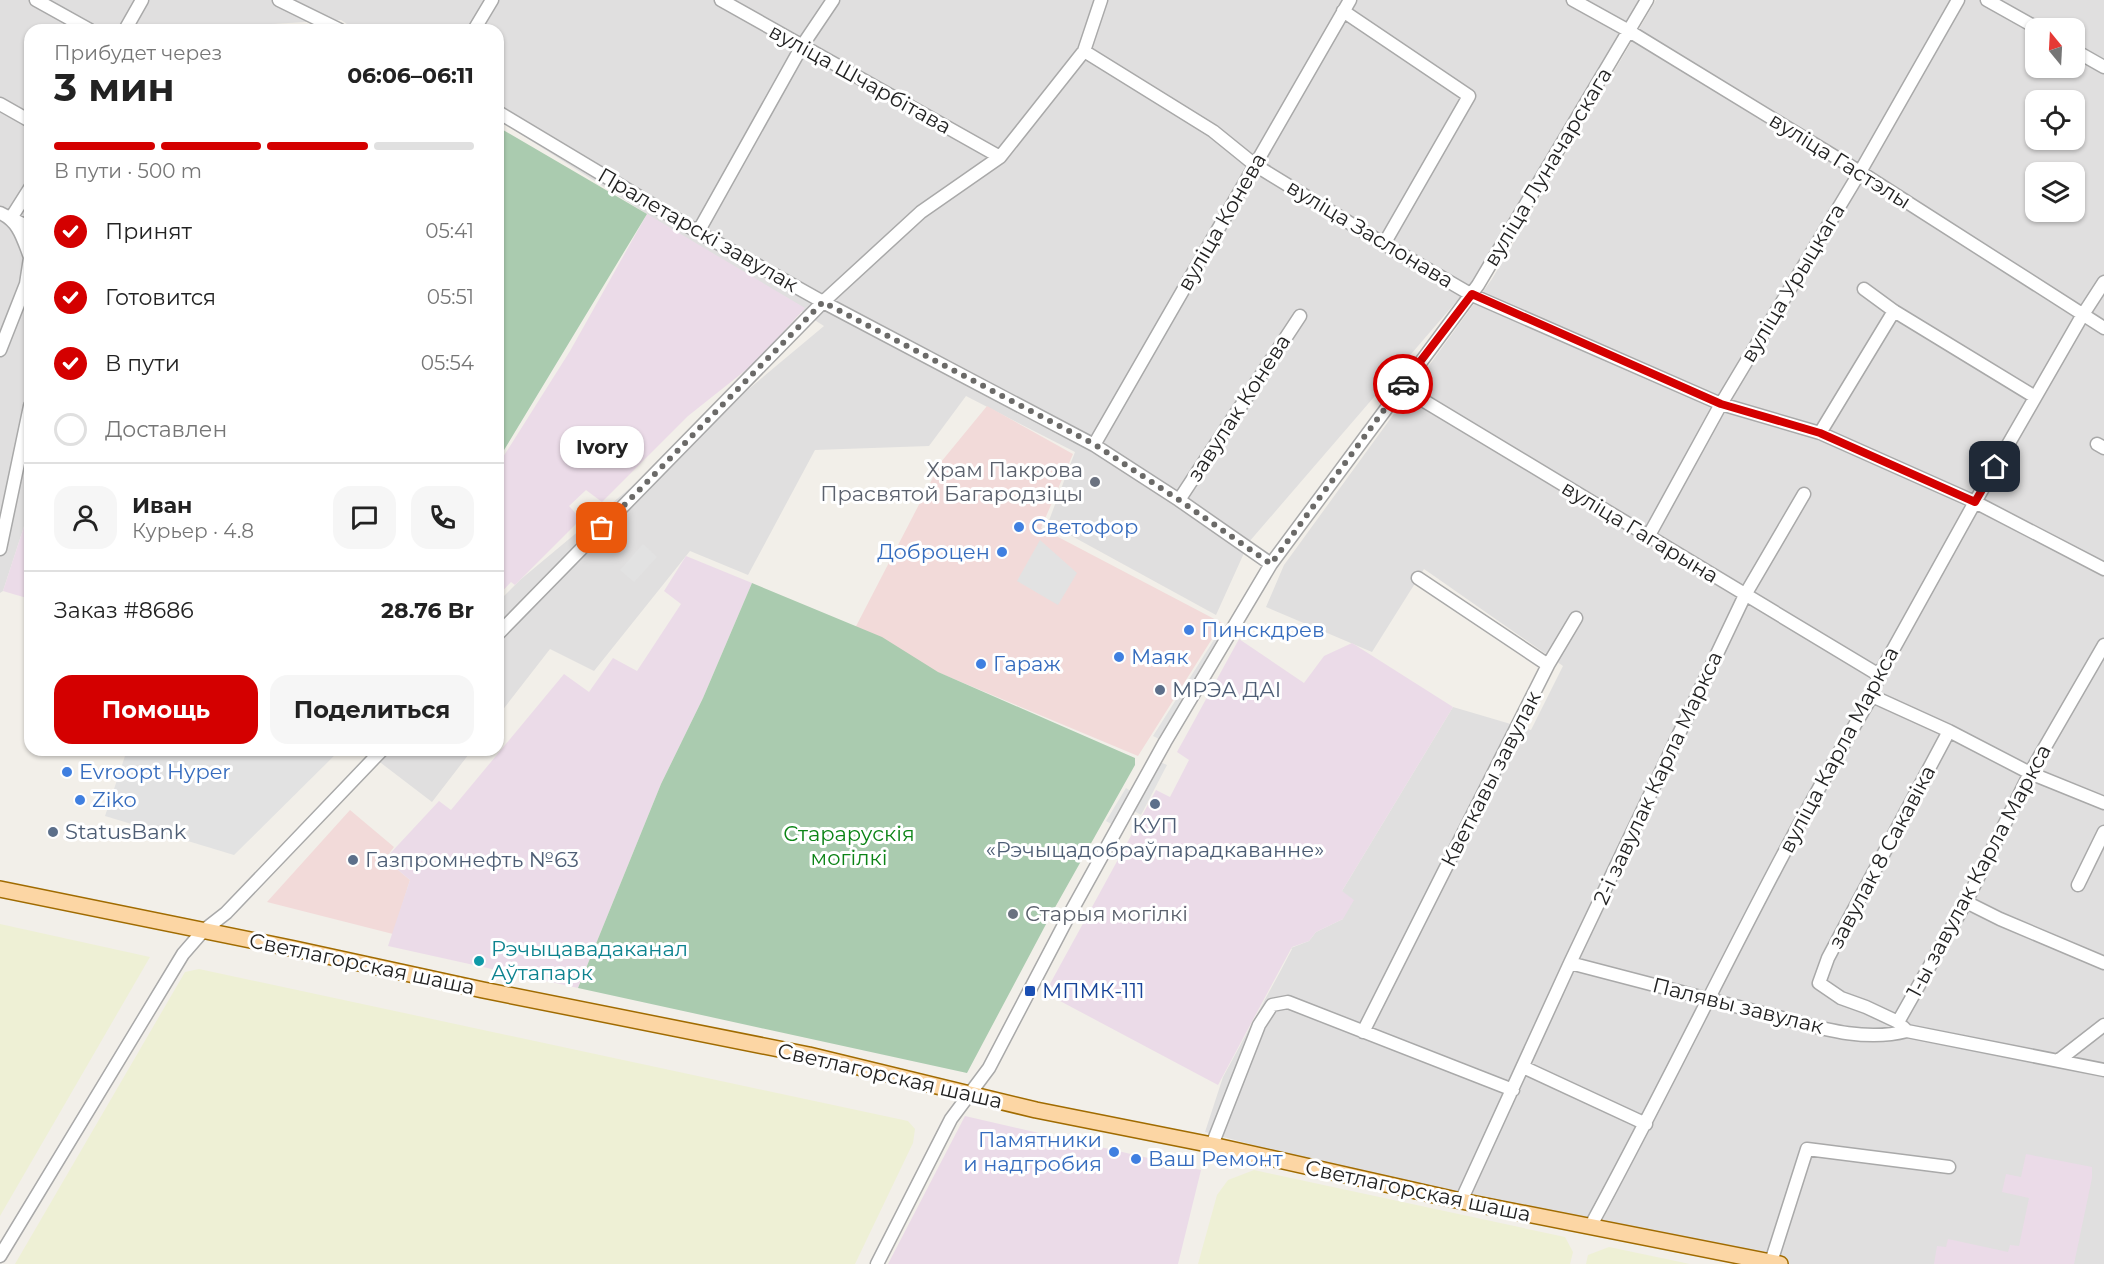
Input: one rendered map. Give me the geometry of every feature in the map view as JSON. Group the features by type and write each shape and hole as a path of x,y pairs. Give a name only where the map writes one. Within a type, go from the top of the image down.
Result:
{"main road":[{"name":"Светлагорская шаша","path":"0,889 295,948 483,990 809,1055 1036,1110 1212,1145 1461,1201 1776,1263"}],"street":[{"path":"36,0 79,24"},
{"path":"128,24 142,0"},
{"path":"279,0 328,24"},
{"name":"вуліца Шчарбітава","path":"721,0 1000,157"},
{"path":"698,232 802,46 833,0"},
{"path":"504,628 823,302 921,212 1000,157 1084,51 1101,0"},
{"name":"вуліца Гастэлы","path":"1573,0 1629,31 1860,172 2104,328"},
{"name":"вуліца Луначарскага","path":"877,1264 951,1119 989,1068 1077,901 1165,742 1271,564 1472,294 1647,0"},
{"name":"вуліца Урыцкага","path":"1648,537 1721,404 1860,172 1958,0"},
{"path":"1987,0 2025,21"},
{"path":"477,24 490,1"},
{"path":"1346,6 1469,96 1384,244"},
{"name":"вуліца Конева","path":"1094,444 1346,6"},
{"name":"вуліца Заслонава","path":"1084,51 1213,131 1255,165 1384,244 1472,294 1721,404 1820,433 1975,502 2104,568"},
{"path":"2085,56 2104,67"},
{"path":"0,104 24,118"},
{"name":"Пралетарскі завулак","path":"504,116 698,232 823,302 1094,444 1271,564"},
{"path":"5,215 24,194"},
{"path":"5,215 24,225"},
{"path":"5,215 19,230 24,243"},
{"name":"вуліца Карла Маркса","path":"1590,1227 1646,1124 1792,835 1872,696 1880,675 1975,502 2104,282"},
{"path":"1864,288 1894,311 2036,397"},
{"path":"0,350 24,289"},
{"path":"1820,433 1894,311"},
{"name":"завулак Конева","path":"1179,500 1300,316"},
{"name":"вуліца Гагарына","path":"1401,387 1745,596 1880,675"},
{"path":"0,549 24,435"},
{"name":"2-і завулак Карла Маркса","path":"1461,1201 1570,963 1745,596 1804,494"},
{"name":"Кветкавы завулак","path":"1363,1032 1548,665 1418,578"},
{"path":"1548,665 1575,618"},
{"name":"1-ы завулак Карла Маркса","path":"1820,983 1841,998 1866,1006 1903,1026 2030,773 2104,645"},
{"path":"1872,696 1949,731 2030,773 2104,803"},
{"name":"завулак 8 Сакавіка","path":"1820,983 1828,958 1949,731"},
{"path":"0,1257 183,954 202,931 225,913 376,756"},
{"path":"2078,885 2104,832"},
{"path":"1966,902 2000,919 2104,963"},
{"name":"Палявы завулак","path":"1570,963 1858,1035 1888,1036 1903,1026 2104,1070"},
{"path":"1212,1145 1259,1025 1272,1005 1288,1002 1513,1090"},
{"path":"2059,1060 2104,1025"},
{"path":"1523,1067 1646,1124"},
{"path":"1776,1263 1807,1149 1949,1167"}],"shaded area":[{"path":"0,0 1639,0 1468,288 1249,542 1216,615 1048,523 1075,452 966,396 929,446 815,450 748,575 690,551 594,671 550,649 504,708 504,596 520,580 824,326 504,124 504,24 347,24 341,20 272,24 24,24 24,526 3,591 0,593"},
{"path":"1656,0 2104,0 2104,1264 1776,1264 1461,1201 1205,1132 1223,1077 1291,948 1309,941 1316,932 1343,919 1342,891 1453,707 1531,730 1563,666 1424,569 1372,652 1266,607 1284,565 1492,279"},
{"path":"647,214 805,308 756,362 688,416 602,502 586,490 569,506 581,519 515,585 511,582 504,590 504,456 570,351"},
{"path":"987,406 1073,454 1041,528 1222,623 1138,756 851,636 941,462"},
{"path":"24,526 24,597 3,591"},
{"path":"1040,540 1077,573 1058,605 1017,581"},
{"path":"643,544 657,557 634,582 620,570"},
{"name":"Рэчыцавадаканал Аўтапарк","path":"686,556 752,583 703,698 661,784 578,988 388,946 410,880 385,859 439,801 451,810 496,756 504,756 504,746 564,674 589,692 613,658 637,671 681,604 664,591"},
{"path":"1224,624 1232,629 1165,742 1153,736"},
{"path":"1239,639 1304,683 1324,656 1352,643 1453,707 1342,891 1354,900 1343,919 1316,932 1309,941 1292,947 1218,1085 1045,993 1156,790 1170,797 1189,760 1177,752"},
{"path":"125,756 334,756 234,855 105,816"},
{"path":"372,756 467,756 432,802"},
{"path":"1160,762 1167,765 1141,815 1134,811"},
{"path":"1126,788 1132,792 1113,825 1106,821"},
{"path":"350,810 394,847 385,859 410,880 393,934 267,902"},
{"path":"965,1116 1201,1170 1178,1264 888,1264"},
{"path":"2026,1154 2092,1167 2092,1178 2074,1264 1934,1264 1937,1246 1946,1247 1948,1239 2008,1252 2010,1245 2019,1246 2029,1198 2002,1192 2006,1174 2021,1177"}],"green space":[{"path":"504,131 647,214 504,450"},
{"name":"Старарускія могілкі","path":"752,583 882,637 938,672 1135,758 1135,765 1053,911 967,1073 578,988 661,784 703,698"},
{"path":"0,924 150,957 0,1216"},
{"path":"199,969 908,1121 915,1129 913,1143 855,1264 15,1264 185,972"},
{"path":"1254,1170 1565,1237 1573,1252 1570,1264 1198,1264 1217,1195 1228,1180"},
{"path":"1609,1247 1690,1264 1586,1264 1588,1255"}],"way so far":[{"path":"602,528 823,302 1094,444 1271,564 1403,384"}],"place":[{"name":"Храм Пакрова Прасвятой Багародзіцы","path":"1095,482"},
{"name":"Светофор","path":"1019,527"},
{"name":"Ivory","path":"602,528"},
{"name":"Доброцен","path":"1002,552"},
{"name":"Пинскдрев","path":"1189,630"},
{"name":"Маяк","path":"1119,657"},
{"name":"Гараж","path":"981,664"},
{"name":"МРЭА ДАІ","path":"1160,690"},
{"name":"Evroopt Hyper","path":"67,772"},
{"name":"Ziko","path":"80,800"},
{"name":"КУП «Рэчыцадобраўпарадкаванне»","path":"1155,804"},
{"name":"StatusBank","path":"53,832"},
{"name":"Газпромнефть №63","path":"353,860"},
{"name":"Старыя могілкі","path":"1013,914"},
{"name":"Рэчыцавадаканал Аўтапарк","path":"479,961"},
{"name":"МПМК-111","path":"1030,991"},
{"name":"Памятники и надгробия","path":"1114,1152"},
{"name":"Ваш Ремонт","path":"1136,1159"}],"route":[{"path":"1403,384 1472,294 1721,404 1820,433 1975,502 1995,467"}]}
